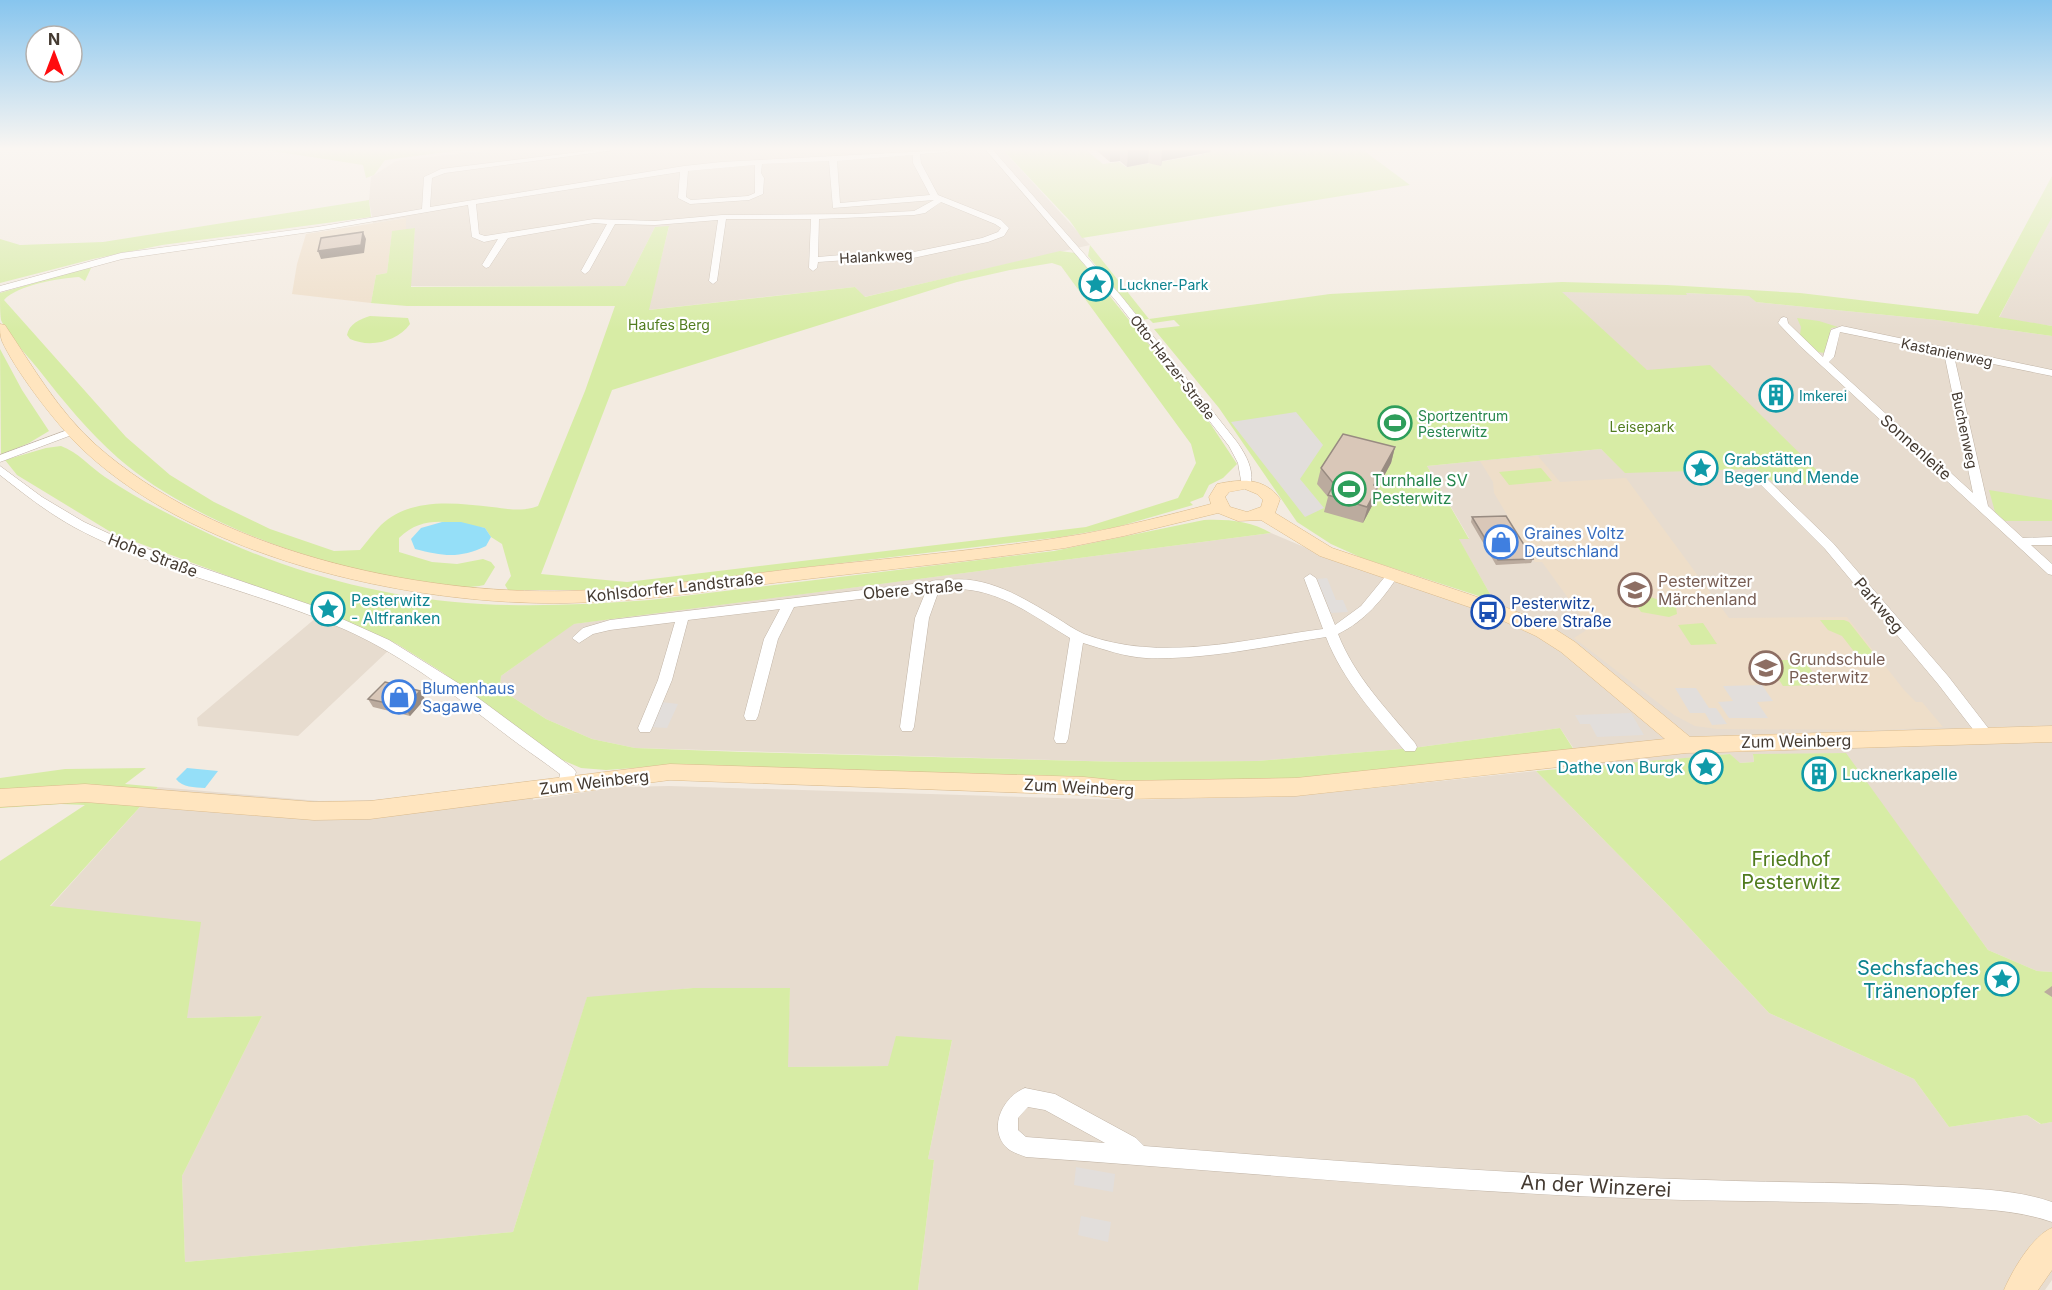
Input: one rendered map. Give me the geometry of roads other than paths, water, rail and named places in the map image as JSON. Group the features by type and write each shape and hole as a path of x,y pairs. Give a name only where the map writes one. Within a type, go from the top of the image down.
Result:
{"street":[{"path":"0,289 121,256 317,229 430,210"},
{"path":"473,210 475,234 484,239 594,221 671,222 722,217 914,213 923,210"},
{"name":"Halankweg","path":"815,216 813,264 876,255 899,258 938,251 985,240 1001,234 1005,228 998,222 967,210"},
{"name":"Otto-Harzer-Straße","path":"1042,210 1119,299 1243,457 1246,484"},
{"path":"713,280 722,217"},
{"path":"585,271 612,221"},
{"path":"486,265 504,237"},
{"name":"Sonnenleite","path":"1784,320 1783,323 1822,362 2052,571"},
{"name":"Kohlsdorfer Landstraße","path":"0,328 51,404 73,431 108,462 157,496 208,523 274,552 366,578 436,591 519,598 616,595 1014,548 1121,531 1221,507"},
{"name":"Kastanienweg","path":"1822,362 1829,357 1836,330 1842,329 2052,373"},
{"name":"Buchenweg","path":"1948,353 1982,507"},
{"path":"0,459 73,431"},
{"name":"Hohe Straße","path":"0,469 13,482 106,538 320,614 396,648 440,677 568,772 566,785"},
{"name":"Parkweg","path":"1761,480 1829,546 1943,680 1987,737"},
{"path":"1246,484 1263,490 1272,500 1269,510 1264,514 1241,516 1221,507 1217,502 1218,492 1230,485 1246,484"},
{"path":"1264,514 1326,552 1491,608 1543,631 1585,660 1686,746"},
{"path":"2020,542 2052,541"},
{"name":"Obere Straße","path":"579,638 588,631 610,625 935,584 959,583 989,588 1012,598 1077,636 1107,646 1144,653 1188,652 1331,632 1349,624 1363,614 1392,576"},
{"path":"1310,578 1340,656 1355,681 1410,747"},
{"path":"907,727 922,618 935,584"},
{"path":"751,716 771,639 790,602"},
{"path":"645,728 665,680 683,615"},
{"path":"1061,739 1077,636"},
{"name":"Zum Weinberg","path":"0,798 51,794 106,794 251,807 370,810 670,772 1084,786 1123,790 1245,790 1350,783 1686,746 2049,736"},
{"name":"An der Winzerei","path":"1138,1154 1129,1144 1048,1101 1025,1097 1015,1103 1010,1112 1008,1132 1014,1141 1026,1147 1550,1185 1748,1192 1880,1193 2023,1204 2052,1212"},
{"path":"2020,1290 2052,1243"}],"water":[{"path":"442,522 461,522 485,528 491,537 486,546 459,555 443,555 415,549 411,539 421,528"},
{"path":"187,768 218,771 205,788 193,787 185,786 176,779"}],"place":[{"name":"Luckner-Park","path":"1096,284"},
{"name":"Imkerei","path":"1776,395"},
{"name":"Sportzentrum Pesterwitz","path":"1395,423"},
{"name":"Grabstätten Beger und Mende","path":"1701,468"},
{"name":"Turnhalle SV Pesterwitz","path":"1349,489"},
{"name":"Graines Voltz Deutschland","path":"1501,542"},
{"name":"Pesterwitzer Märchenland","path":"1635,590"},
{"name":"Pesterwitz - Altfranken","path":"328,609"},
{"name":"Pesterwitz, Obere Straße","path":"1488,612"},
{"name":"Grundschule Pesterwitz","path":"1766,668"},
{"name":"Blumenhaus Sagawe","path":"399,697"},
{"name":"Dathe von Burgk","path":"1706,767"},
{"name":"Lucknerkapelle","path":"1819,774"},
{"name":"Sechsfaches Tränenopfer","path":"2002,979"}],"park label":[{"name":"Haufes Berg","path":"669,324"},
{"name":"Leisepark","path":"1642,426"},
{"name":"Friedhof Pesterwitz","path":"1791,870"}]}
